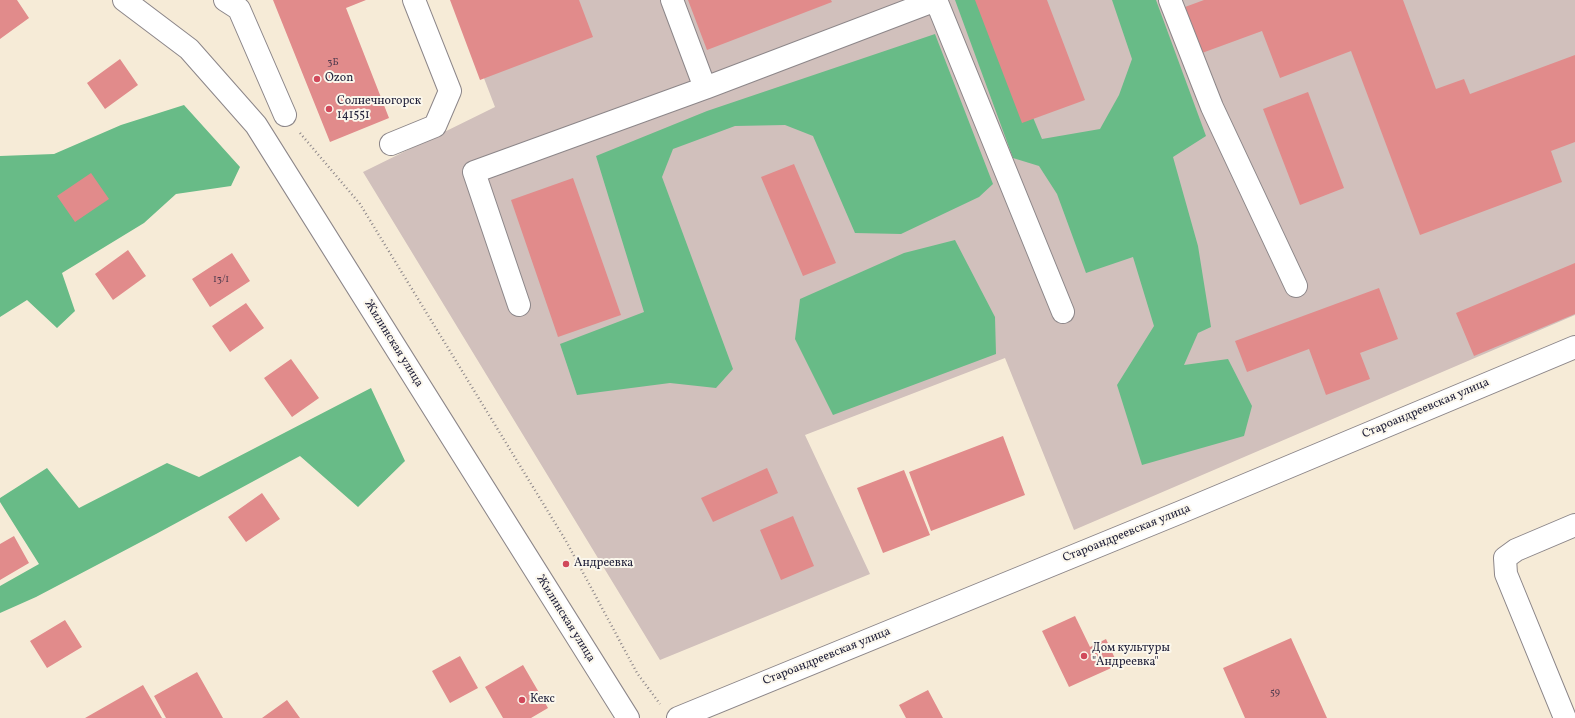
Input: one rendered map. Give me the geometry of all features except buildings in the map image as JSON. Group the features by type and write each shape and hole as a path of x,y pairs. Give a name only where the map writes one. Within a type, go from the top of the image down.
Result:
{"street":[{"name":"Жилинская улица","path":"124,0 189,49 256,125 628,718"},
{"path":"225,0 239,9 285,115"},
{"path":"391,144 435,126 450,91 414,0"},
{"path":"672,0 704,88"},
{"path":"519,305 474,172 704,88 936,0 1062,312"},
{"path":"1170,0 1212,107 1296,286"},
{"name":"Староандреевская улица","path":"669,712 1181,512 1575,347"},
{"path":"1566,718 1506,574 1505,558 1516,550 1575,525"}],"path":[{"path":"285,115 360,204 566,541 637,673 669,712"}],"shaded area":[{"path":"454,0 1575,0 1575,315 1074,530 1005,358 805,435 870,574 660,660 363,172 495,107"}],"green space":[{"path":"955,0 984,0 1042,139 1100,129 1119,95 1132,59 1112,0 1156,0 1206,136 1173,157 1198,246 1211,327 1198,333 1184,365 1228,359 1252,406 1244,436 1142,465 1117,385 1154,326 1133,257 1086,273 1057,194 1039,166 1013,158"},
{"path":"935,34 993,184 979,197 901,234 855,233 813,136 785,125 735,126 673,149 662,177 733,369 716,388 670,383 577,395 560,344 644,312 596,156 707,111"},
{"path":"184,105 240,167 231,186 176,194 144,223 62,273 75,311 57,328 27,300 0,317 0,156 54,154 121,125"},
{"path":"955,240 995,317 996,354 833,415 795,339 800,299 904,253"},
{"path":"371,388 405,461 358,507 300,456 36,597 0,613 0,586 39,564 0,502 0,498 47,468 79,508 167,463 199,477"}],"place":[{"name":"Ozon","path":"317,79"},
{"name":"Солнечногорск 141551","path":"329,109"},
{"name":"Андреевка","path":"566,564"},
{"name":"Дом культуры \"Андреевка\"","path":"1084,656"},
{"name":"Кекс","path":"522,700"}]}
